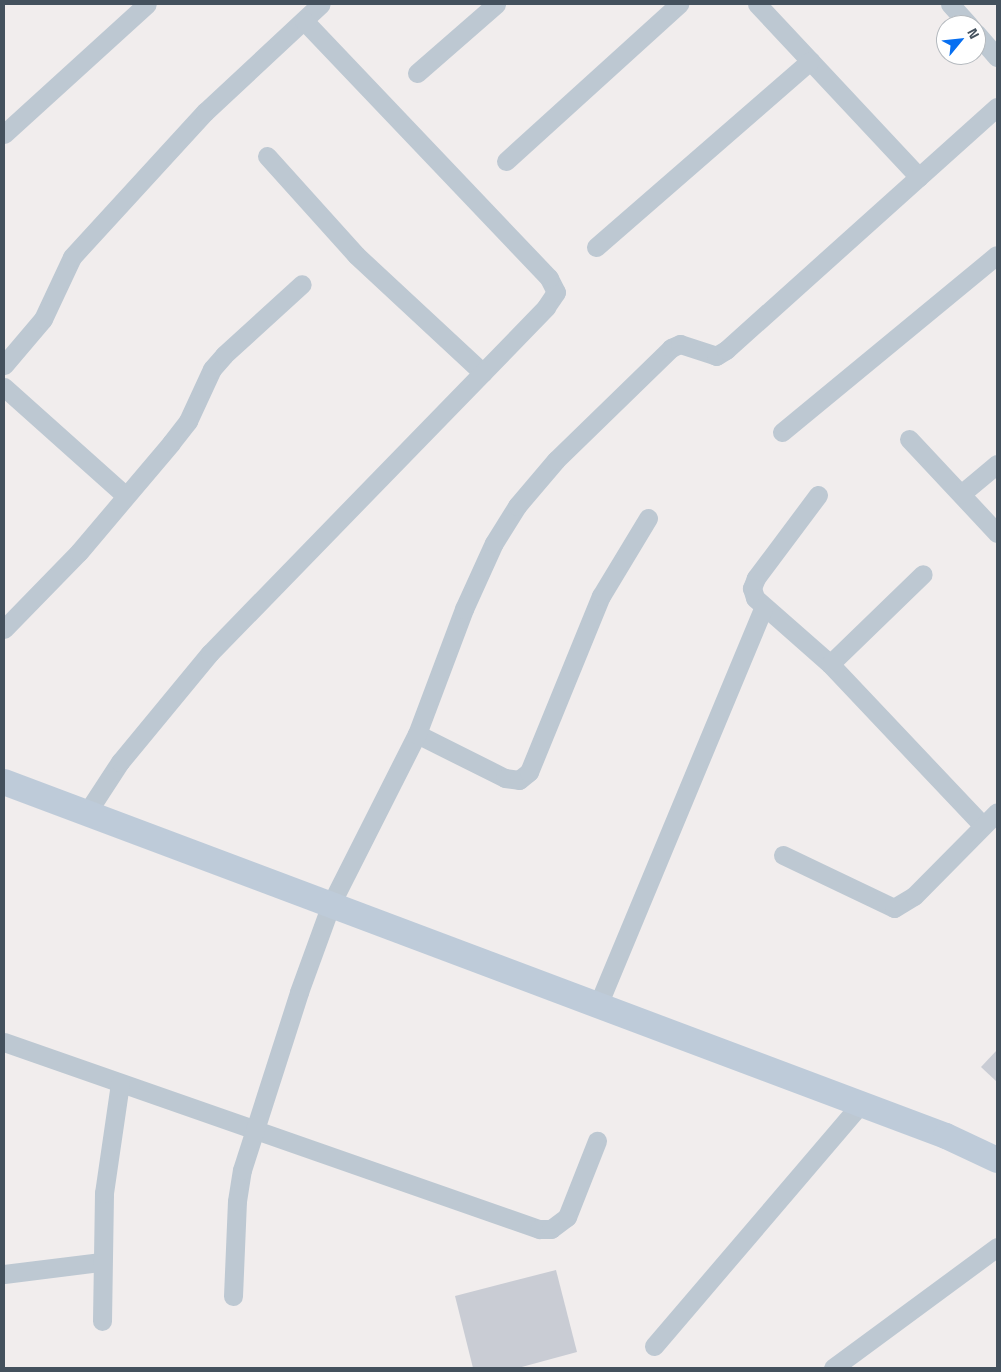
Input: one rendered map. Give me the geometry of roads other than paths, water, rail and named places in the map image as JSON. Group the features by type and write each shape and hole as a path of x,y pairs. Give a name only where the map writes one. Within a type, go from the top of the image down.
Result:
{"street":[{"path":"4,134 146,4"},
{"path":"4,365 43,319 72,257 205,112 321,4"},
{"path":"417,73 496,4"},
{"path":"506,161 679,4"},
{"path":"756,4 919,177"},
{"path":"950,4 959,15"},
{"path":"88,811 120,762 210,653 552,300 554,284 304,21"},
{"path":"986,44 997,57"},
{"path":"596,247 810,61"},
{"path":"233,1296 237,1201 299,992 331,904 417,734 494,543 517,506 556,460 671,348 680,344 716,356 726,350 997,107"},
{"path":"267,156 356,255 483,373"},
{"path":"782,432 997,255"},
{"path":"4,629 79,552 188,421 212,369 302,284"},
{"path":"4,387 125,496"},
{"path":"909,439 997,533"},
{"path":"961,494 997,464"},
{"path":"818,495 756,578 752,588 764,607 830,664 982,825"},
{"path":"417,734 505,778 519,780 529,772 601,596 648,518"},
{"path":"830,664 923,574"},
{"path":"598,1005 764,607"},
{"path":"4,782 88,811 861,1104 997,1160"},
{"path":"783,855 894,908 914,896 982,825 997,812"},
{"path":"4,1042 256,1132 540,1229 551,1229 566,1217 597,1141"},
{"path":"102,1320 101,1262 104,1193 120,1083"},
{"path":"654,1346 861,1104"},
{"path":"832,1368 997,1247"},
{"path":"4,1274 101,1262"}]}
